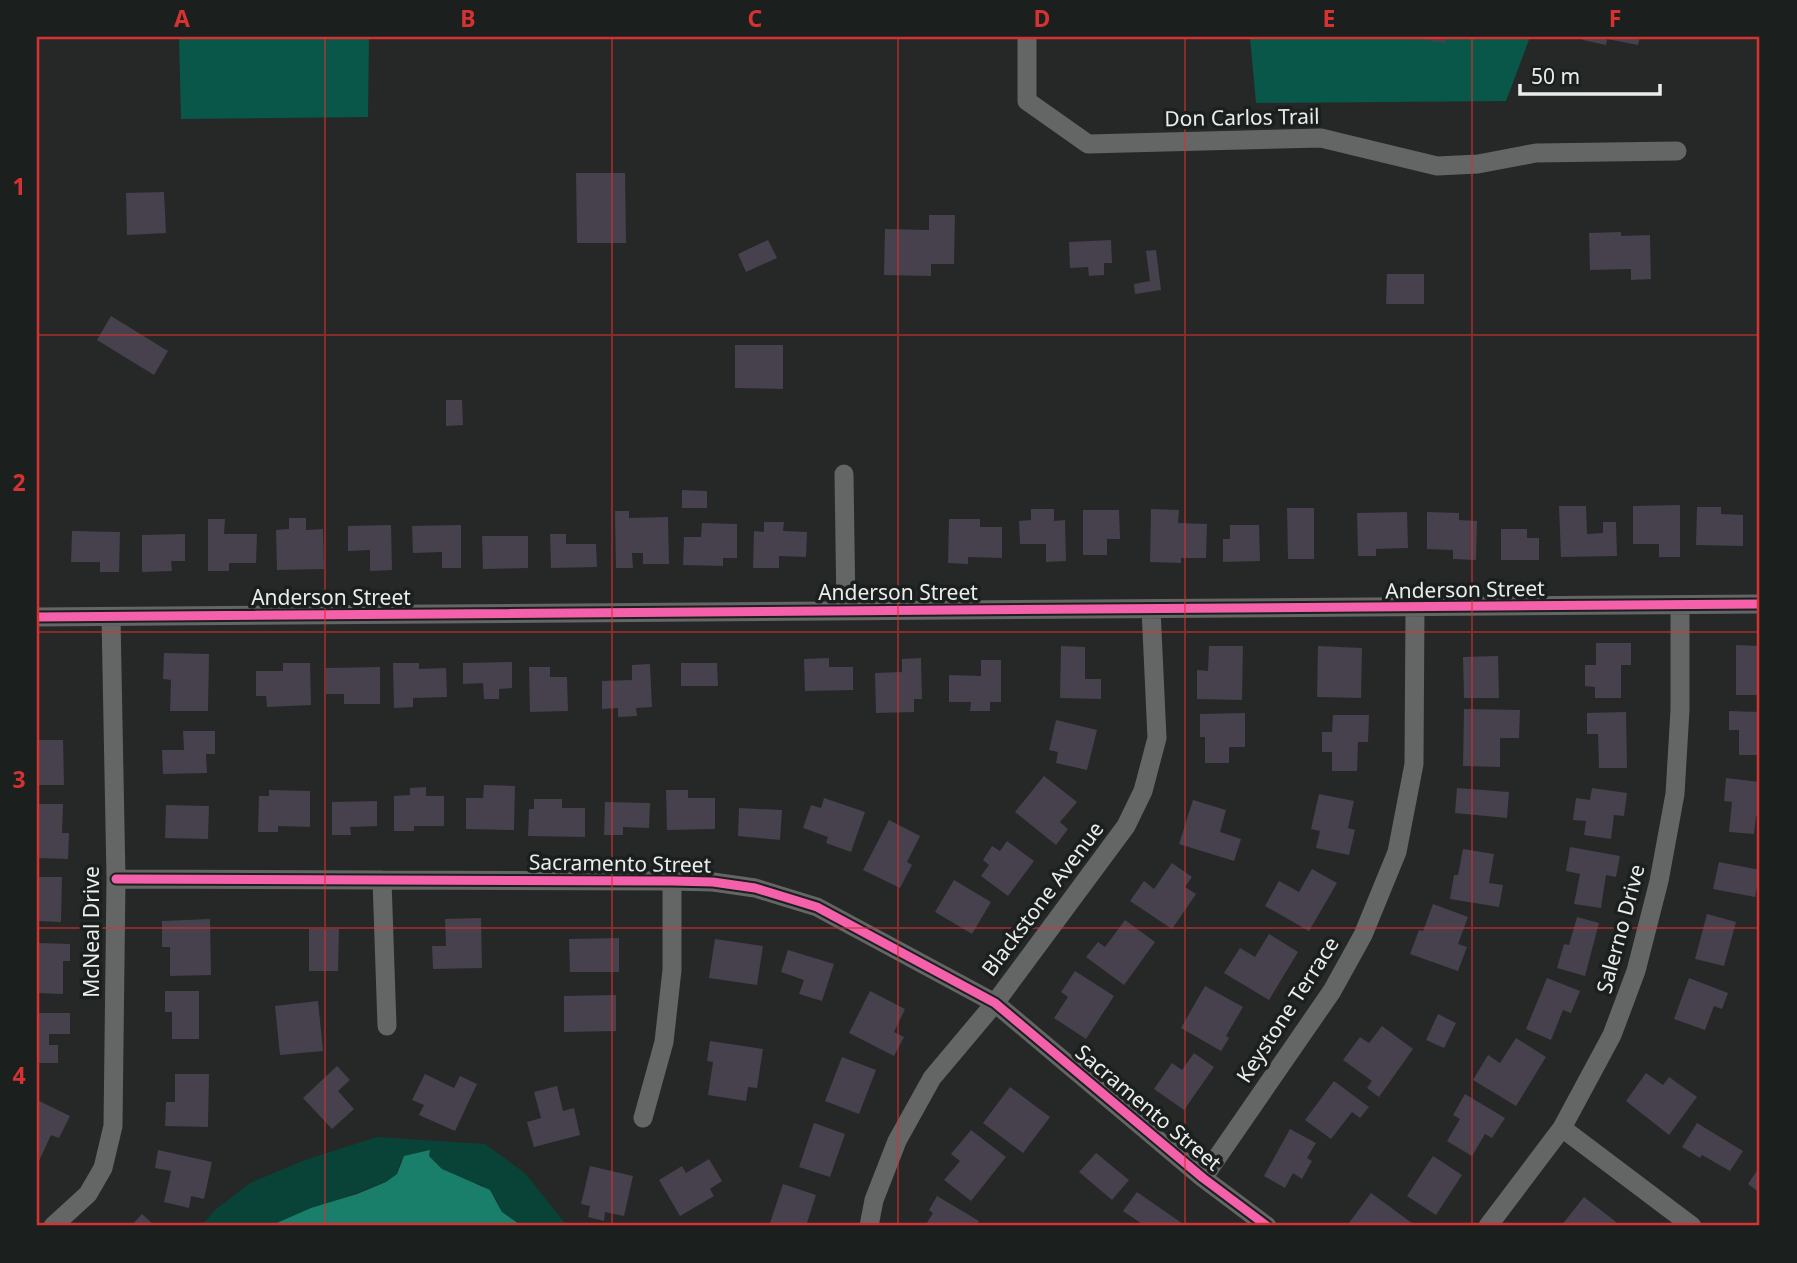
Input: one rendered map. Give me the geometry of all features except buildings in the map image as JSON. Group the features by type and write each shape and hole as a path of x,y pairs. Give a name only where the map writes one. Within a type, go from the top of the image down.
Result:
{"street":[{"name":"Don Carlos Trail","path":"1027,37 1027,101 1088,144 1321,138 1437,166 1478,164 1536,153 1677,151"},
{"path":"844,474 846,611"},
{"name":"Anderson Street","path":"37,617 1760,604"},
{"name":"Salerno Drive","path":"1489,1226 1562,1128 1612,1035 1636,971 1660,881 1675,794 1680,710 1680,605"},
{"name":"Keystone Terrace","path":"1203,1178 1332,991 1363,935 1396,852 1414,764 1415,608"},
{"name":"Blackstone Avenue","path":"869,1226 874,1200 897,1141 932,1078 995,1003 1126,825 1143,791 1157,737 1151,609"},
{"name":"McNeal Drive","path":"53,1226 88,1194 103,1168 113,1126 116,879 111,617"},
{"name":"Sacramento Street","path":"116,879 672,881 713,882 755,888 817,907 995,1003 1203,1178 1267,1226"},
{"path":"382,880 387,1026"},
{"path":"643,1118 664,1042 672,970 672,881"},
{"path":"1562,1128 1692,1226"}],"shaded area":[{"path":"179,37 369,37 368,117 181,119"},
{"path":"1250,37 1530,37 1506,101 1256,103"},
{"path":"377,1137 485,1144 525,1173 567,1226 522,1226 502,1212 496,1199 482,1185 466,1181 442,1169 429,1156 430,1151 401,1161 397,1174 386,1182 270,1226 201,1226 215,1210 250,1183 305,1160"},
{"path":"430,1150 429,1156 442,1169 490,1190 502,1212 522,1226 270,1226 311,1208 386,1182 397,1174 404,1156"}],"cycle path":[{"path":"37,617 1760,604"},
{"path":"116,879 672,881 713,882 755,888 817,907 995,1003 1203,1178 1267,1226"}]}
